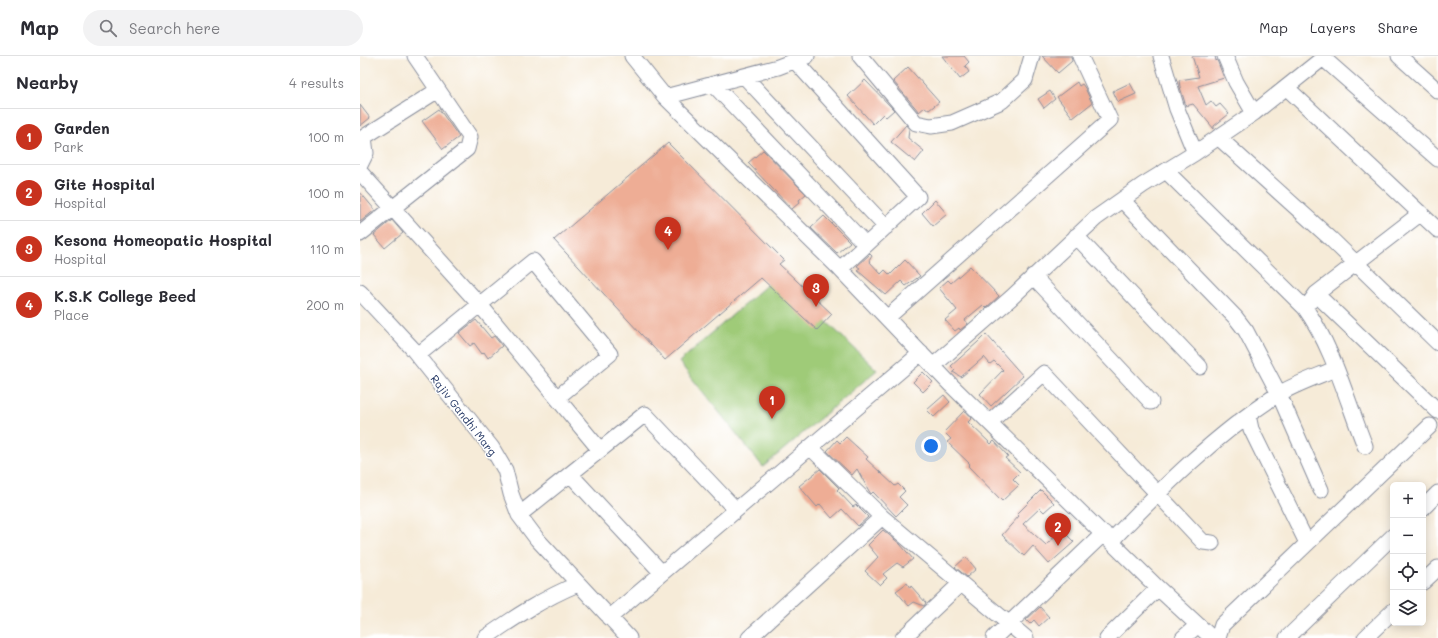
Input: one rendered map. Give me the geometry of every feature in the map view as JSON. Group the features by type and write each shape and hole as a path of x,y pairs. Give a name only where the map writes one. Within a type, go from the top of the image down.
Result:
{"street":[{"path":"360,234 467,148 470,137 415,56"},
{"path":"632,56 665,97 840,269 933,366 1158,588 1212,638"},
{"path":"860,56 916,122 931,126 952,123 1002,101 1025,80 1032,56"},
{"path":"887,318 1110,120 1080,56"},
{"path":"1161,56 1177,110 1196,153"},
{"path":"1225,56 1236,82 1254,113"},
{"path":"1399,56 1438,91"},
{"path":"665,97 744,76 801,58 918,197 840,269"},
{"path":"933,366 1011,298 1096,218 1166,171 1196,153 1254,113 1323,58 1438,160"},
{"path":"744,76 886,227"},
{"path":"713,84 866,245"},
{"path":"1287,88 1438,230"},
{"path":"360,165 366,152 364,137 438,90"},
{"path":"1218,137 1331,239 1438,343"},
{"path":"1166,171 1305,308 1315,321 1365,446"},
{"path":"360,172 480,305 558,397 600,450"},
{"path":"1122,200 1236,318 1250,337 1279,394 1321,490"},
{"path":"1305,308 1316,294 1421,213"},
{"path":"1076,236 1200,367"},
{"path":"418,355 533,261 610,354 558,397"},
{"path":"1033,276 1151,402"},
{"name":"Rajiv Gandhi Marg","path":"360,292 418,355 492,448 505,470 519,515 578,584 629,638"},
{"path":"1316,294 1438,411"},
{"path":"609,618 921,353"},
{"path":"994,638 1157,493 1248,415 1279,394 1335,369"},
{"path":"990,422 1044,373 1203,542 1212,543"},
{"path":"519,515 644,414 736,510"},
{"path":"1248,415 1252,429 1307,543"},
{"path":"1218,638 1222,625 1430,426"},
{"path":"810,447 882,516 960,584 1026,638"},
{"path":"570,474 662,573"},
{"path":"1426,505 1438,493"},
{"path":"749,638 882,516"},
{"path":"1287,638 1390,539"},
{"path":"1426,579 1438,568"},
{"path":"485,638 523,611 549,596 578,584"},
{"path":"903,638 960,584"},
{"path":"1107,638 1158,588"},
{"path":"1365,638 1390,614"},
{"path":"1183,638 1198,625"}],"green space":[{"path":"778,275 877,370 763,467 679,362"}],"building":[{"path":"942,56 964,56 969,62 965,66 969,72 960,79"},
{"path":"1042,56 1071,56 1072,61 1058,73"},
{"path":"1192,56 1215,56 1224,78 1198,86 1206,105 1211,101 1216,107 1220,104 1229,114 1214,126 1214,129 1193,104 1186,106 1180,87 1179,80 1199,77"},
{"path":"908,67 939,102 929,110 925,107 919,112 893,81"},
{"path":"865,80 894,110 886,117 883,114 873,124 848,96"},
{"path":"1077,82 1079,86 1082,84 1085,88 1092,103 1073,118 1057,97"},
{"path":"1130,83 1136,94 1118,102 1113,91"},
{"path":"1050,91 1055,99 1044,108 1038,99"},
{"path":"360,105 370,118 360,126"},
{"path":"439,109 459,137 443,149 422,121"},
{"path":"906,125 909,129 908,138 924,151 915,162 891,142"},
{"path":"668,143 784,260 779,264 832,314 817,330 761,278 665,360 554,240"},
{"path":"763,150 806,194 792,209 748,163"},
{"path":"360,192 375,210 360,222"},
{"path":"935,200 947,214 933,226 922,213"},
{"path":"824,216 850,242 837,253 811,228"},
{"path":"392,220 403,233 385,248 374,235"},
{"path":"870,254 872,256 869,261 881,274 885,270 890,275 905,260 920,276 906,286 901,281 886,295 857,270 860,268 857,266"},
{"path":"970,266 999,296 986,308 983,305 965,320 968,324 960,330 959,328 955,331 945,320 957,310 939,288 948,280 951,283"},
{"path":"476,320 491,338 494,336 502,346 488,358 484,352 482,354 474,343 470,346 459,333"},
{"path":"986,334 1023,376 991,406 980,394 1003,370 994,361 990,364 984,357 961,377 953,372 955,370 951,366"},
{"path":"923,372 933,382 923,392 913,382"},
{"path":"944,395 950,402 934,417 927,410"},
{"path":"964,411 972,418 968,422 991,444 994,441 1008,456 1005,458 1020,472 1013,479 1019,485 1002,501 968,466 970,464 947,442 951,439 944,432"},
{"path":"846,437 868,457 866,459 895,486 898,484 905,491 899,497 907,505 896,516 873,492 871,494 857,469 852,475 827,451 837,440 840,443"},
{"path":"820,469 839,488 837,490 853,507 856,505 868,517 858,526 842,509 832,518 820,504 817,507 799,486"},
{"path":"1041,490 1054,503 1044,512 1040,508 1023,524 1046,545 1062,530 1074,542 1049,564 1033,546 1024,556 1002,535 1019,516 1017,514"},
{"path":"883,530 900,544 913,559 903,567 897,563 883,574 887,578 880,585 865,571 878,557 868,545"},
{"path":"966,557 976,569 967,577 955,567"},
{"path":"907,583 910,588 911,586 926,603 924,606 914,602 909,606 896,591"},
{"path":"1040,607 1049,617 1039,626 1034,620 1030,624 1026,620"}],"place":[{"name":"K.S.K College Beed","path":"668,250"},
{"name":"Kesona Homeopatic Hospital","path":"816,307"},
{"name":"Garden","path":"772,419"},
{"name":"Gite Hospital","path":"1058,546"}]}
